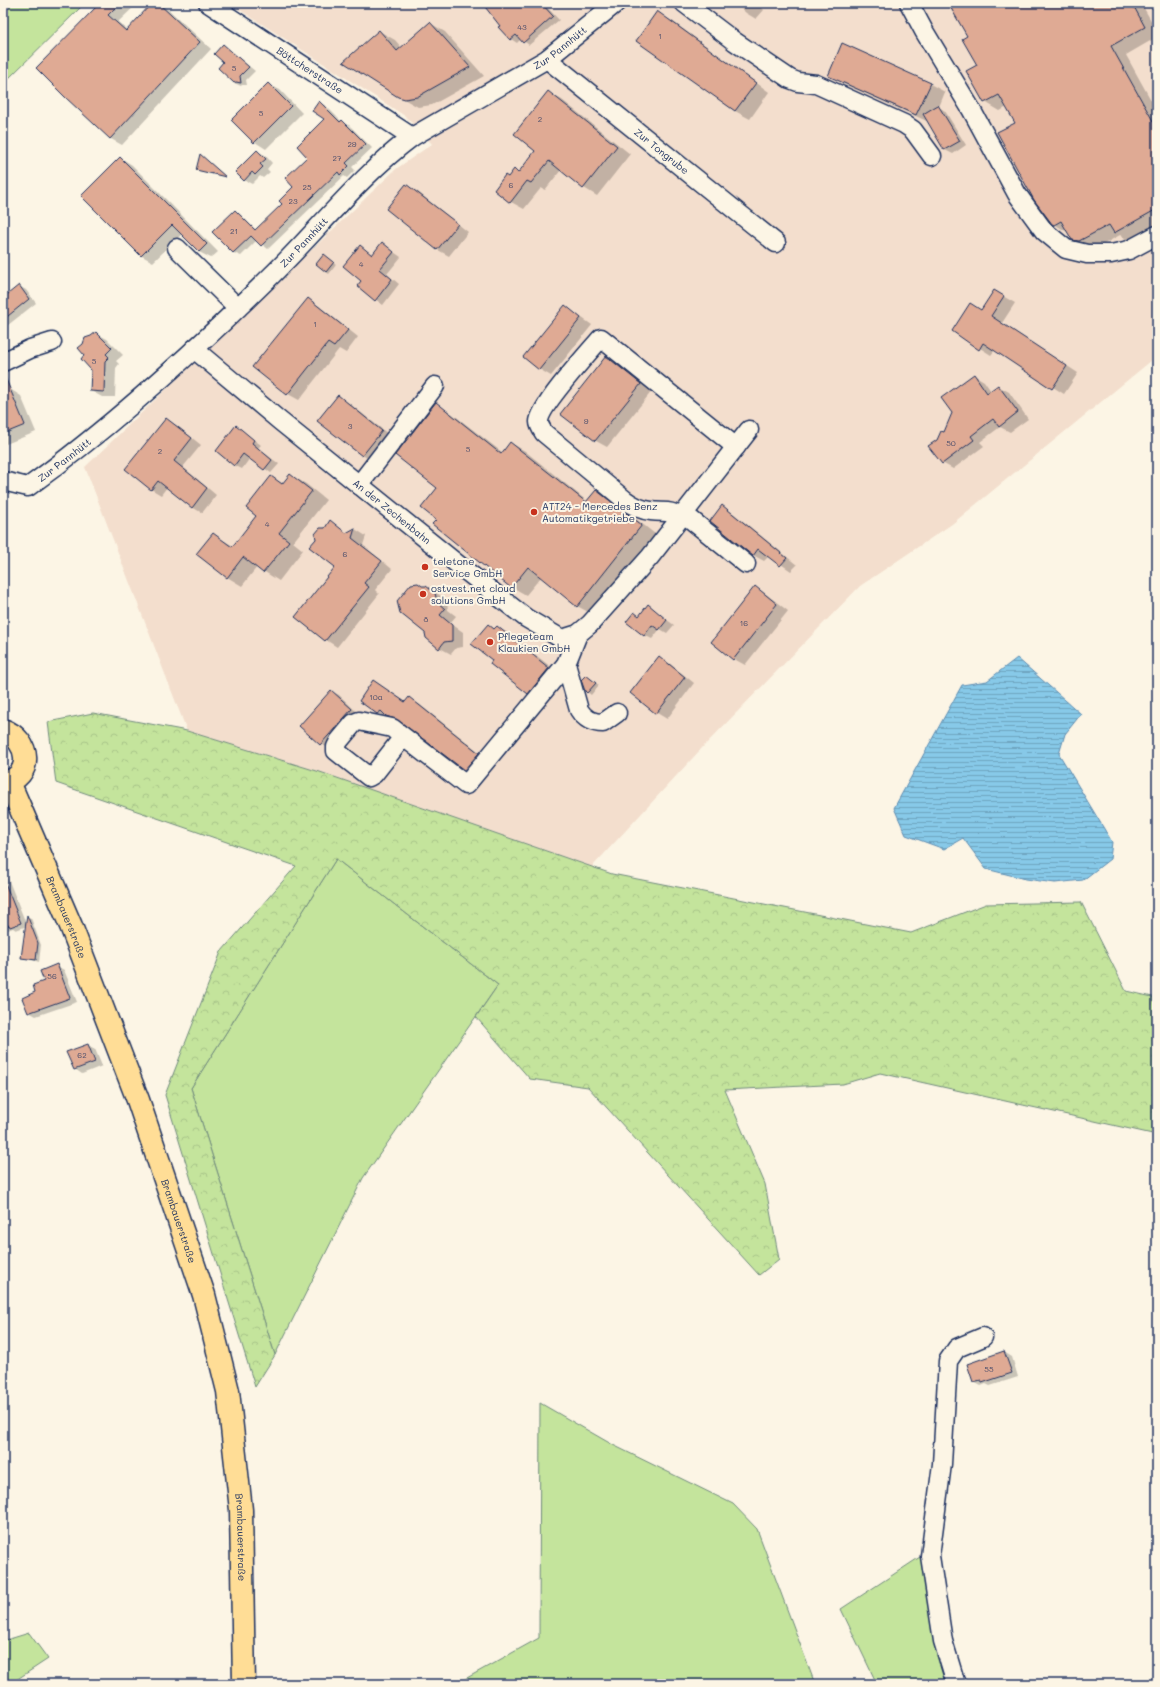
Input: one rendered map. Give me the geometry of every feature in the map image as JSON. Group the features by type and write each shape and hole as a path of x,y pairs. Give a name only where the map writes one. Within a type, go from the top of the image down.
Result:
{"main road":[{"path":"3,730 16,736 22,744 25,753 23,769 17,776 6,782"},
{"name":"Brambauerstraße","path":"6,782 71,926 138,1100 204,1295 228,1391 241,1510 244,1684"}],"street":[{"name":"Böttcherstraße","path":"208,3 412,137"},
{"name":"Zur Pannhütt","path":"3,481 28,487 72,455 194,349 238,308 398,147 412,137 547,58 616,3"},
{"path":"684,3 734,41 790,79 798,82 816,84 904,124 913,130 932,156"},
{"path":"909,3 932,45 971,109 1017,194 1044,231 1066,249 1087,254 1111,254 1129,250 1157,235"},
{"name":"Zur Tongrube","path":"547,58 776,243"},
{"path":"177,248 238,308"},
{"path":"736,447 601,338 555,394 542,413 539,423 544,433 625,500 637,508 652,511 673,512 682,516 746,564"},
{"path":"3,362 30,349 52,342"},
{"name":"An der Zechenbahn","path":"194,349 280,421 526,618 562,639 578,634"},
{"path":"359,484 435,386"},
{"path":"403,737 466,784 566,664 578,634 590,624 650,557 748,430"},
{"path":"566,664 578,710 583,716 590,721 603,723 617,713"},
{"path":"956,1684 943,1641 930,1556 942,1464 948,1361 956,1348 983,1337"}],"shaded area":[{"path":"229,3 1157,3 1157,356 952,524 860,586 702,748 592,867 320,772 187,731 85,467 396,169 432,144 405,116"}],"green space":[{"path":"3,3 85,3 3,84"},
{"path":"93,713 187,731 320,772 612,874 911,933 986,904 1081,902 1126,991 1157,998 1157,1135 880,1073 843,1084 725,1090 765,1184 779,1259 759,1275 588,1087 530,1079 476,1017 498,985 336,859 191,1088 275,1355 255,1387 165,1095 221,952 296,866 56,783 48,722"},
{"path":"336,859 498,985 363,1178 275,1355 191,1088"},
{"path":"540,1403 613,1445 733,1504 757,1529 815,1684 456,1684 539,1638"},
{"path":"923,1555 945,1684 877,1684 841,1609"},
{"path":"29,1633 48,1659 10,1684 3,1684 3,1641"}],"water":[{"path":"1017,658 1081,714 1065,734 1059,754 1112,842 1110,859 1083,880 1055,883 1026,879 986,869 963,838 944,849 906,835 894,808 962,685 987,681"}],"building":[{"path":"100,3 120,3 108,15 126,31 152,3 158,3 200,42 110,139 36,68"},
{"path":"482,3 541,3 553,16 523,43 516,35 510,40 498,27 500,26"},
{"path":"948,3 1132,3 1145,27 1111,46 1157,128 1157,209 1114,233 1109,225 1079,241 1072,240 1061,221 1054,225 1052,224 1034,200 997,132 1015,123 999,95 984,103 966,71 977,65 962,39 967,36"},
{"path":"657,11 756,83 735,111 636,41"},
{"path":"430,22 470,67 417,97 405,99 398,97 343,62 379,30 397,51"},
{"path":"842,43 931,83 916,115 828,76"},
{"path":"223,44 249,67 240,76 241,83 234,83 218,68 223,62 214,54"},
{"path":"268,83 291,106 254,143 231,120"},
{"path":"548,91 617,146 583,189 549,161 531,183 527,181 510,203 494,190 505,175 508,177 514,169 518,173 535,151 514,134"},
{"path":"319,101 340,122 342,120 366,144 346,163 349,166 340,175 338,172 261,246 251,236 233,253 212,232 235,210 255,230 282,204 279,201 293,187 285,178 307,157 297,146 324,119 312,111"},
{"path":"938,105 960,141 944,150 923,114"},
{"path":"257,150 266,159 260,164 263,167 255,175 252,172 244,181 235,172"},
{"path":"200,154 226,177 196,170"},
{"path":"120,157 207,244 199,252 172,225 141,256 81,196"},
{"path":"406,184 458,224 437,250 386,209"},
{"path":"382,242 394,252 380,269 392,279 375,301 357,286 361,281 343,266 360,245 372,255"},
{"path":"324,254 334,262 326,272 316,264"},
{"path":"19,285 29,299 3,320 3,298"},
{"path":"994,290 1004,296 991,316 1067,366 1052,389 983,343 979,350 952,331 970,303 981,310"},
{"path":"308,298 348,330 334,347 328,343 287,395 252,367"},
{"path":"565,305 581,318 539,370 523,357"},
{"path":"96,332 112,348 106,354 109,357 105,361 104,392 90,391 91,370 81,359 84,355 78,348 83,344 85,338"},
{"path":"606,356 641,384 595,441 560,414"},
{"path":"3,372 25,425 3,434"},
{"path":"974,374 987,393 998,385 1018,412 999,427 993,419 971,436 974,440 942,464 928,446 937,440 941,431 944,432 952,413 941,398"},
{"path":"338,395 382,431 362,456 317,421"},
{"path":"436,402 501,454 510,442 586,502 596,490 642,525 577,607 528,567 511,588 432,524 436,520 421,508 437,488 395,455"},
{"path":"166,418 192,438 174,461 207,488 192,508 158,481 151,490 125,469"},
{"path":"236,425 254,440 252,443 272,460 264,470 243,454 234,466 216,451"},
{"path":"290,474 312,491 279,533 289,541 263,573 243,557 227,578 196,554 213,533 232,547 256,516 246,508 271,476 282,484"},
{"path":"722,505 787,558 780,566 758,549 753,556 710,521"},
{"path":"330,520 346,533 355,528 352,538 382,561 364,583 369,587 325,641 295,617 335,567 309,547 316,539 315,534 320,528 325,528"},
{"path":"418,583 422,586 426,586 435,593 437,602 445,609 440,615 452,625 452,641 444,642 439,649 426,638 425,633 400,613 397,601 411,584"},
{"path":"755,586 777,604 733,660 711,642"},
{"path":"648,604 667,620 659,630 652,625 644,636 626,622 634,612 639,616"},
{"path":"488,624 494,629 497,626 549,668 528,694 490,664 492,660 471,644"},
{"path":"659,656 685,677 656,714 630,693"},
{"path":"586,675 596,683 587,693 581,680"},
{"path":"373,680 405,702 409,697 479,753 464,770 398,720 386,716 381,711 377,714 359,701"},
{"path":"331,690 352,709 320,745 299,726"},
{"path":"3,878 21,923 10,927 9,925 3,927"},
{"path":"27,915 38,943 36,960 21,958"},
{"path":"57,964 70,998 28,1013 22,998 35,992 33,985 44,981 40,971"},
{"path":"88,1044 95,1062 74,1070 66,1052"},
{"path":"1004,1351 1012,1373 982,1383 981,1380 973,1382 967,1364"}],"place":[{"name":"ATT24 - Mercedes Benz Automatikgetriebe","path":"534,512"},
{"name":"teletone Service GmbH","path":"425,567"},
{"name":"ostvest.net cloud solutions GmbH","path":"423,594"},
{"name":"Pflegeteam Klaukien GmbH","path":"490,642"}]}
